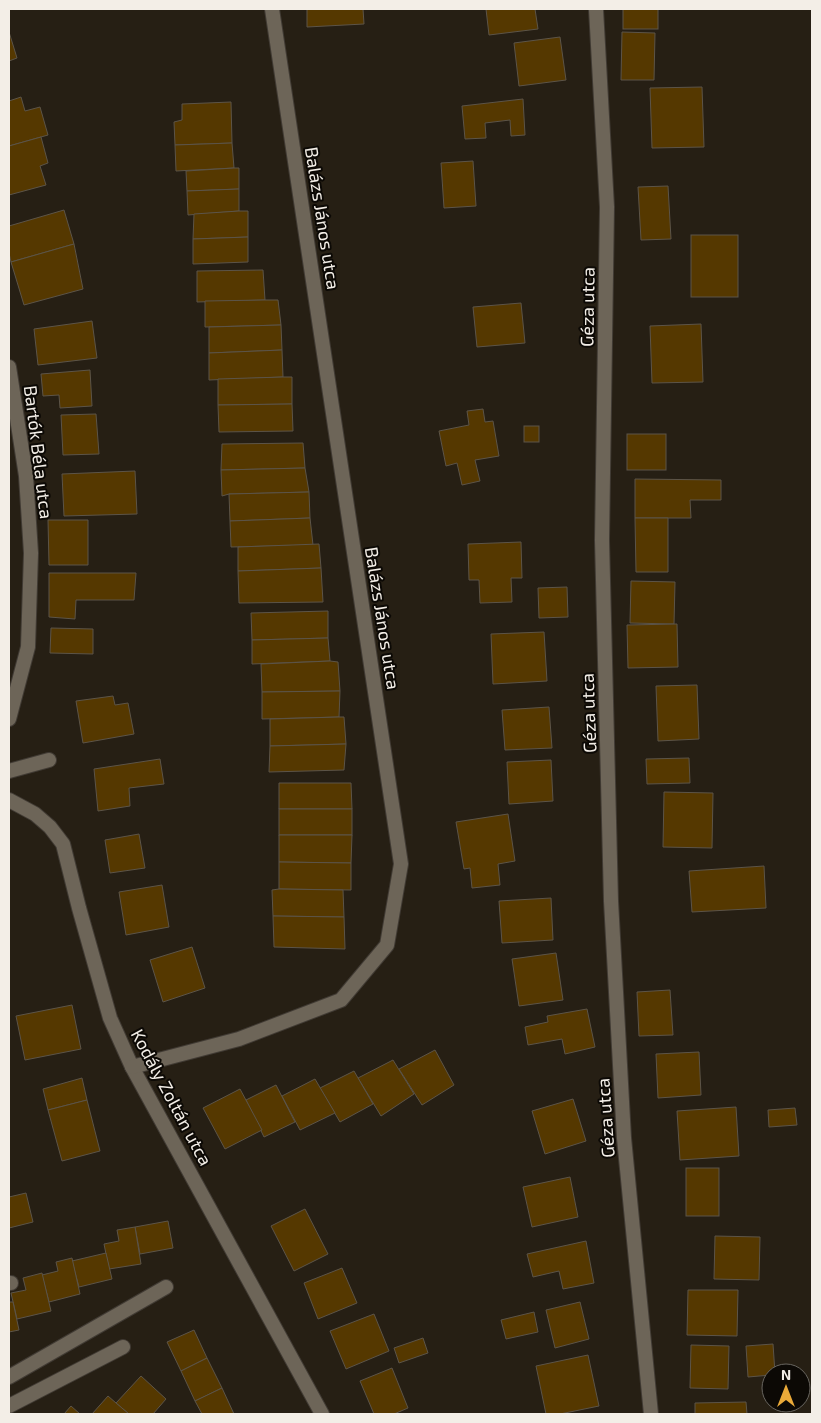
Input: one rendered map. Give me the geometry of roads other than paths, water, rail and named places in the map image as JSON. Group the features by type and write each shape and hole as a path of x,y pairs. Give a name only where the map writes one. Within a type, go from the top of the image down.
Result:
{"street":[{"name":"Balázs János utca","path":"132,1067 239,1039 341,1000 387,945 401,864 272,9"},
{"name":"Géza utca","path":"596,9 607,206 602,540 612,901 624,1138 651,1414"},
{"name":"Bartók Béla utca","path":"9,367 26,476 31,553 28,647 9,719"},
{"path":"9,771 49,760"},
{"name":"Kodály Zoltán utca","path":"9,800 35,814 50,827 63,844 110,1018 132,1067 322,1414"},
{"path":"9,1377 166,1287"},
{"path":"9,1406 123,1347"}]}
